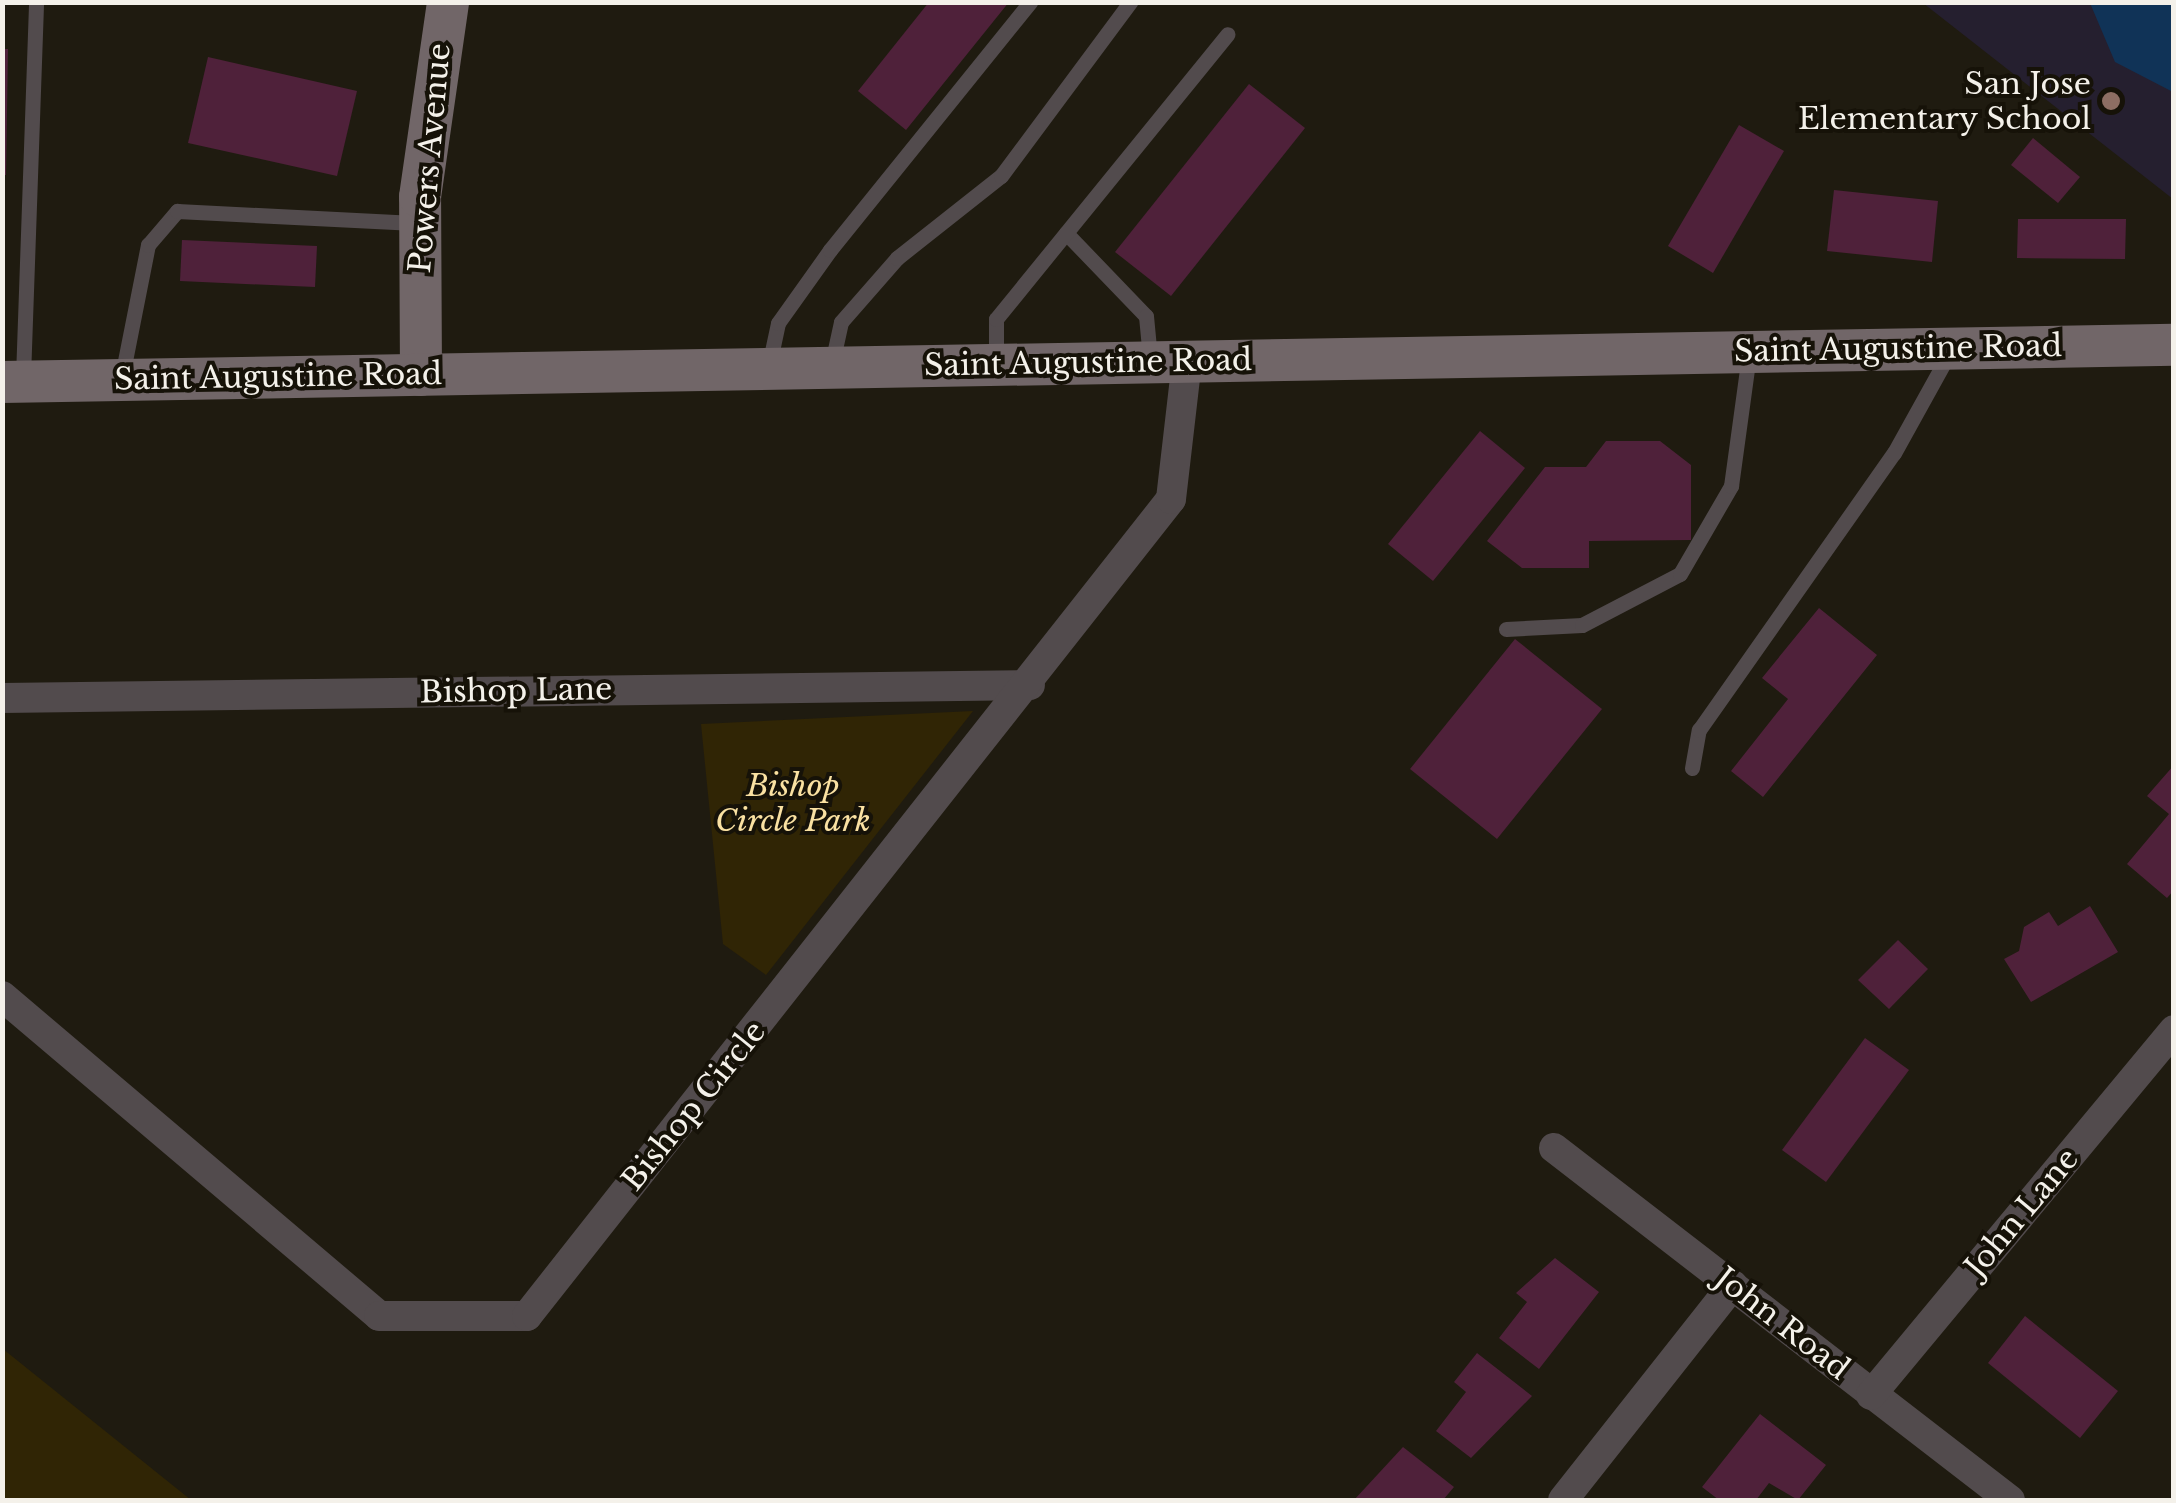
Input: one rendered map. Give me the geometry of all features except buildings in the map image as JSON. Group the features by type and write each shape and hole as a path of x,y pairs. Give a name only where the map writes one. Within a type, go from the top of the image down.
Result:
{"main road":[{"name":"Powers Avenue","path":"421,375 419,223 448,2"},
{"name":"Saint Augustine Road","path":"13,382 2174,345"}],"street":[{"name":"Bishop Circle","path":"2,996 378,1316 527,1316 1030,685 1171,499 1169,361"},
{"name":"Bishop Lane","path":"2,698 1030,685"},
{"name":"John Lane","path":"1871,1395 2174,1030"},
{"name":"John Road","path":"1554,1148 2010,1500"},
{"path":"1563,1500 1733,1284"}],"lane":[{"path":"13,382 36,2"},
{"path":"768,369 778,323 809,279 1030,2"},
{"path":"832,367 841,322 898,258 1000,176 1130,2"},
{"path":"996,364 996,319 1228,34"},
{"path":"122,380 148,244 177,211 419,223"},
{"path":"1066,233 1146,316 1169,361"},
{"path":"1692,768 1699,730 1894,453 1952,348"},
{"path":"1506,630 1582,625 1680,574 1731,486 1749,351"}],"shaded area":[{"name":"San Jose Elementary School","path":"1923,3 2173,3 2173,199"}],"green space":[{"name":"Bishop Circle Park","path":"973,711 766,975 723,944 701,724"},
{"path":"3,1349 191,1500 3,1500"}],"water":[{"path":"2090,3 2173,3 2173,92 2115,62"}],"place":[{"name":"San Jose Elementary School","path":"2111,101"}]}
